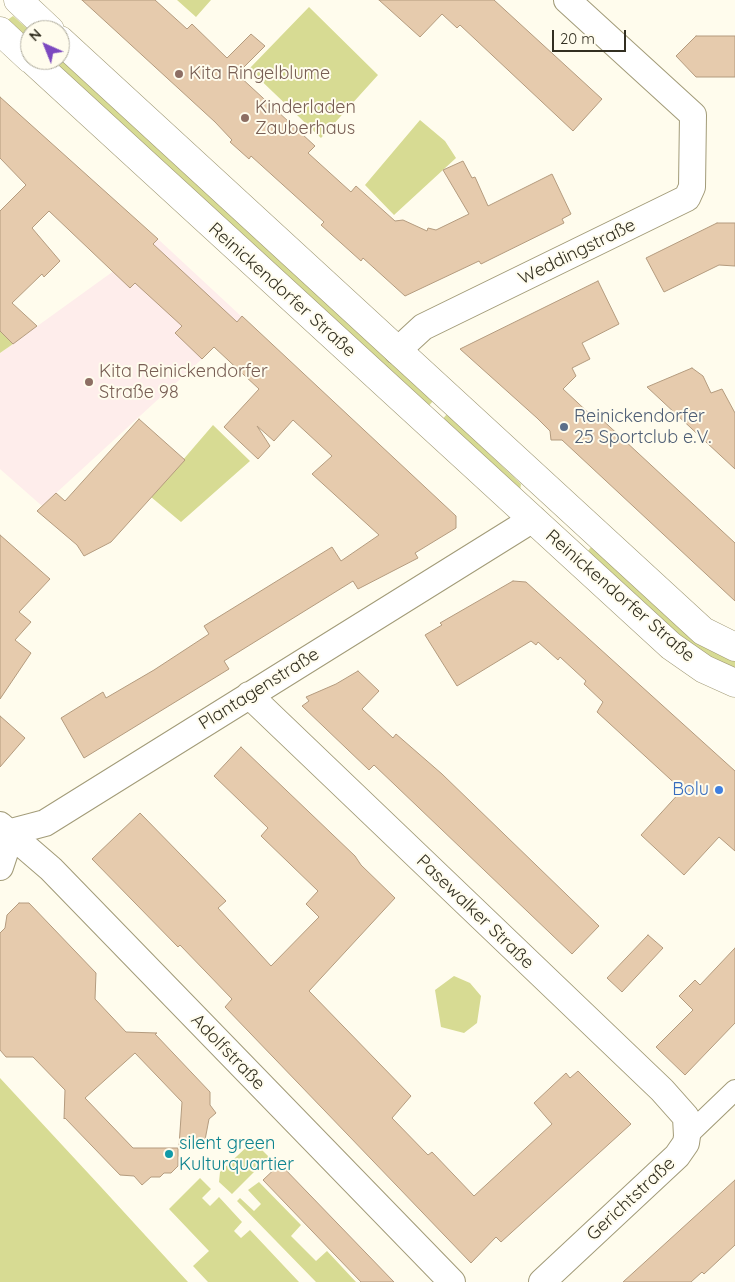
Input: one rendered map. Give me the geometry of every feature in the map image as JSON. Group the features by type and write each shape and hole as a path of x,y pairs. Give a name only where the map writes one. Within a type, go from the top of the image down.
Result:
{"main road":[{"path":"0,12 12,0"},
{"path":"18,0 39,20"},
{"name":"Reinickendorfer Straße","path":"0,31 20,49"},
{"name":"Reinickendorfer Straße","path":"70,49 703,631 735,647"},
{"name":"Reinickendorfer Straße","path":"43,70 671,646 704,669 735,683"},
{"name":"Reinickendorfer Straße","path":"533,519 554,495"}],"street":[{"name":"Weddingstraße","path":"397,351 423,327 687,198 692,187 693,115 567,0"},
{"name":"Plantagenstraße","path":"4,831 45,823 533,519"},
{"name":"Pasewalker Straße","path":"248,695 673,1101 686,1117 687,1136"},
{"path":"0,866 4,831"},
{"name":"Adolfstraße","path":"4,831 51,869 452,1282"},
{"name":"Gerichtstraße","path":"542,1282 677,1156 686,1144 687,1136 726,1107 735,1090"}],"shaded area":[{"name":"Kita Reinickendorfer Straße 98","path":"158,239 242,317 202,359 42,506 0,469 0,353"}],"green space":[{"path":"177,0 211,0 196,17"},
{"path":"309,7 378,75 321,138 249,69"},
{"path":"13,16 20,22 20,36 6,21"},
{"path":"70,67 433,401 426,409 56,70 70,70"},
{"path":"420,120 445,141 456,158 394,215 365,185"},
{"path":"0,331 13,344 0,353"},
{"path":"447,414 521,484 520,491 440,422"},
{"path":"213,425 250,461 181,522 151,497"},
{"path":"591,547 721,655 735,661 735,672 712,663 584,556"},
{"path":"454,976 470,983 481,996 477,1023 464,1033 441,1027 435,990"},
{"path":"0,1078 101,1187 188,1282 0,1282"},
{"path":"253,1141 269,1157 232,1194 219,1182 220,1172"},
{"path":"200,1178 211,1189 202,1198 210,1206 219,1197 242,1222 234,1231 241,1238 250,1230 299,1282 208,1282 193,1266 209,1251 169,1209"},
{"path":"259,1182 301,1225 291,1236 316,1261 327,1251 356,1282 316,1282 237,1201 240,1198 254,1211 261,1204 248,1190"}],"building":[{"path":"82,0 155,0 187,29 192,24 227,58 251,34 265,46 237,74 315,146 308,153 351,192 356,186 395,221 403,220 427,231 428,228 436,230 469,214 443,170 463,161 472,178 475,177 488,206 552,174 571,214 562,219 564,223 481,264 479,261 405,296 363,258 361,261 321,225 324,222 251,156 249,159 230,142 232,140 215,122"},
{"path":"379,0 494,0 602,99 573,131 460,25 457,28 442,14 420,37"},
{"path":"696,36 735,36 735,77 696,77 676,56"},
{"path":"0,97 158,239 153,244 237,322 242,316 456,516 456,528 415,553 418,558 358,589 353,581 224,661 229,669 84,758 61,718 103,692 106,698 154,670 209,634 204,626 332,547 341,561 379,535 312,474 332,456 293,420 274,441 257,426 270,446 258,459 224,427 259,389 214,347 202,359 175,333 182,326 135,283 130,288 49,211 32,228 60,261 44,277 42,274 12,303 37,326 13,344 0,331 0,211 26,185 0,158"},
{"path":"717,223 735,223 735,266 719,265 664,292 646,258"},
{"path":"598,281 619,324 582,343 590,359 572,368 576,376 563,389 593,417 596,414 735,543 735,601 562,440 551,440 550,431 537,418 460,349"},
{"path":"692,368 703,376 711,393 722,389 735,413 735,469 647,387"},
{"path":"139,419 185,460 111,542 84,556 77,545 37,511 56,493 65,501"},
{"path":"0,535 50,579 19,612 31,622 15,640 31,653 0,699"},
{"path":"513,581 526,582 735,771 735,851 719,837 684,875 641,835 682,790 597,712 603,702 584,684 586,681 560,657 558,660 538,642 536,645 531,641 457,686 425,635 442,625 440,623"},
{"path":"358,671 379,691 362,709 393,738 396,734 442,774 599,926 572,954 374,765 369,770 302,706 309,701 306,697 336,684"},
{"path":"0,716 25,738 0,767"},
{"path":"241,747 355,856 361,865 395,898 309,991 411,1096 392,1118 428,1155 432,1152 474,1196 552,1124 534,1103 566,1073 570,1078 578,1071 631,1124 501,1242 496,1237 471,1263 225,1007 232,999 92,859 140,813 226,901 218,908 271,966 319,917 306,904 318,891 261,836 268,828 214,776"},
{"path":"19,903 29,903 96,973 95,999 126,1032 157,1033 155,1034 210,1092 210,1105 216,1113 209,1119 205,1140 197,1147 179,1146 182,1102 135,1053 85,1098 133,1148 178,1148 178,1166 171,1173 164,1173 160,1177 151,1177 142,1185 134,1176 120,1175 64,1119 65,1090 33,1057 6,1057 0,1050 0,933 5,928 7,915"},
{"path":"648,935 663,948 622,992 607,978"},
{"path":"735,948 735,1023 685,1075 656,1047 693,1010 679,996 695,980 700,985"},
{"path":"280,1164 394,1282 361,1282 263,1180"},
{"path":"735,1180 735,1245 704,1274 702,1272 691,1282 623,1282"}],"place":[{"name":"Kita Ringelblume","path":"179,74"},
{"name":"Kinderladen Zauberhaus","path":"245,118"},
{"name":"Kita Reinickendorfer Straße 98","path":"89,382"},
{"name":"Reinickendorfer 25 Sportclub e.V.","path":"564,427"},
{"name":"Bolu","path":"719,790"},
{"name":"silent green Kulturquartier","path":"169,1154"}]}
